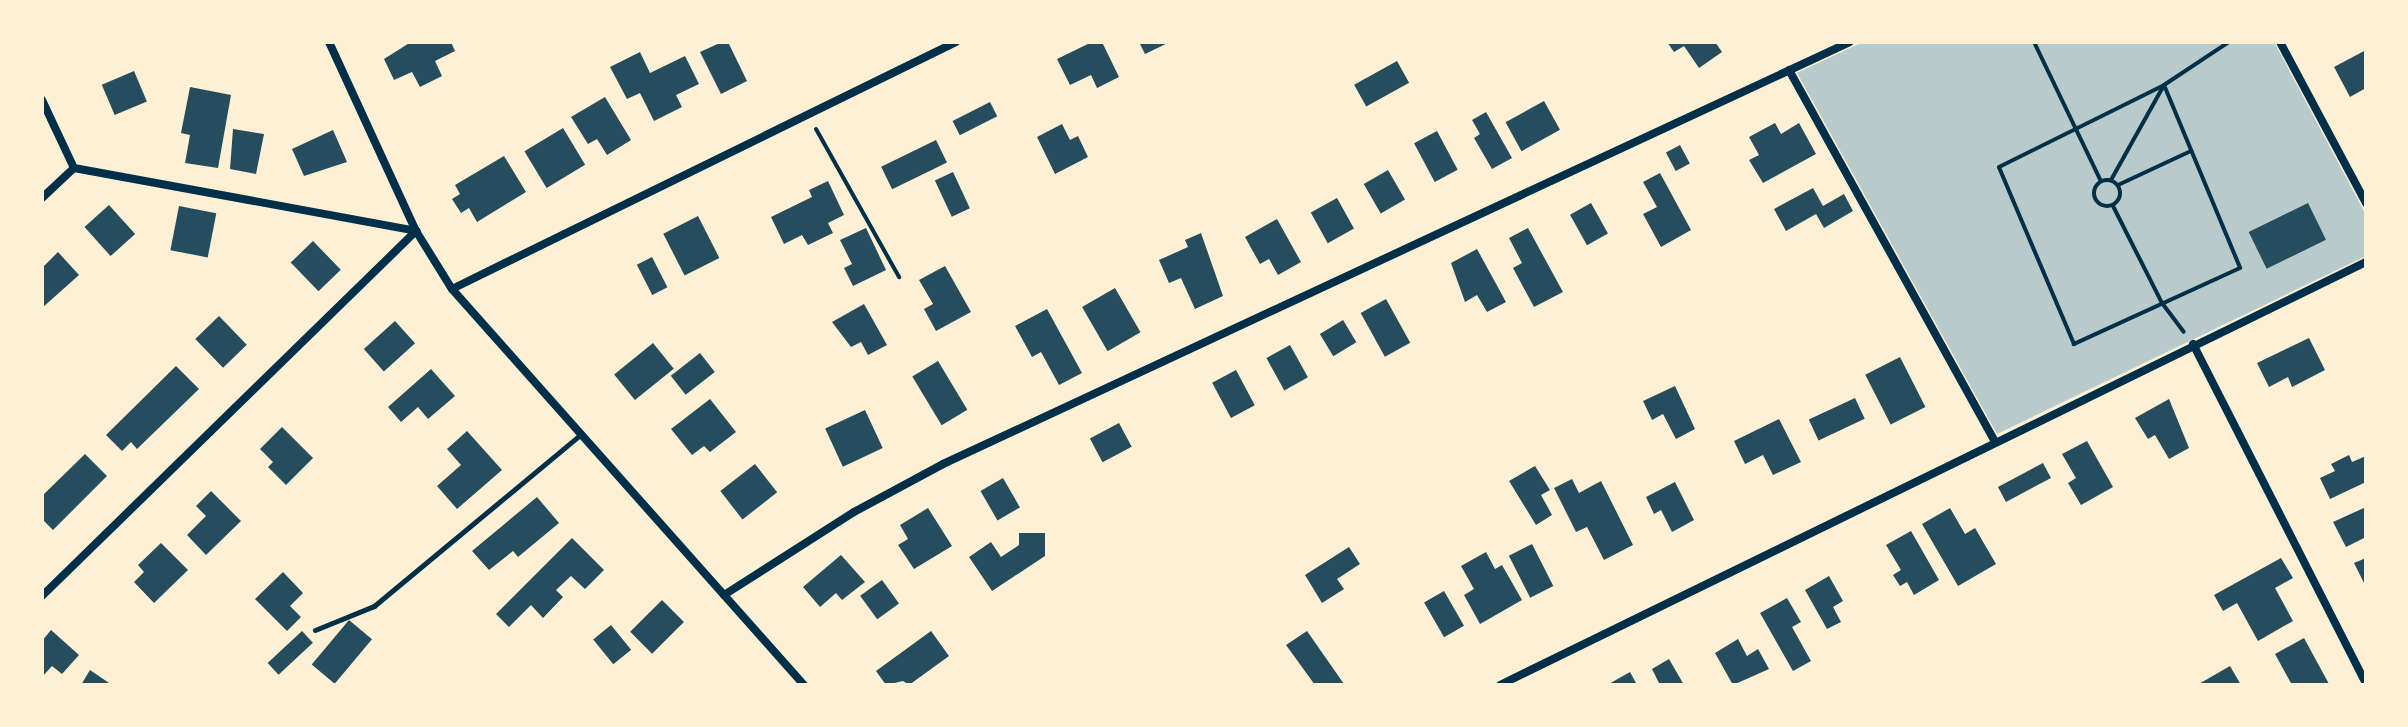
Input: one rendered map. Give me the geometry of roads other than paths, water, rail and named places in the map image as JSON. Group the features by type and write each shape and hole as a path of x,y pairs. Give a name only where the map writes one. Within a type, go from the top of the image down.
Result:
{"street":[{"path":"329,42 416,231 452,289 804,685"},
{"path":"452,289 956,42"},
{"path":"724,595 854,512 943,464 1850,42"},
{"path":"2280,42 2366,203"},
{"path":"1789,70 1995,442"},
{"path":"42,100 74,168"},
{"path":"74,168 416,231"},
{"path":"42,198 74,168"},
{"path":"42,596 416,231"},
{"path":"1500,685 2366,262"},
{"path":"2193,344 2366,683"}],"lane":[{"path":"315,630 374,606 581,434"}]}
